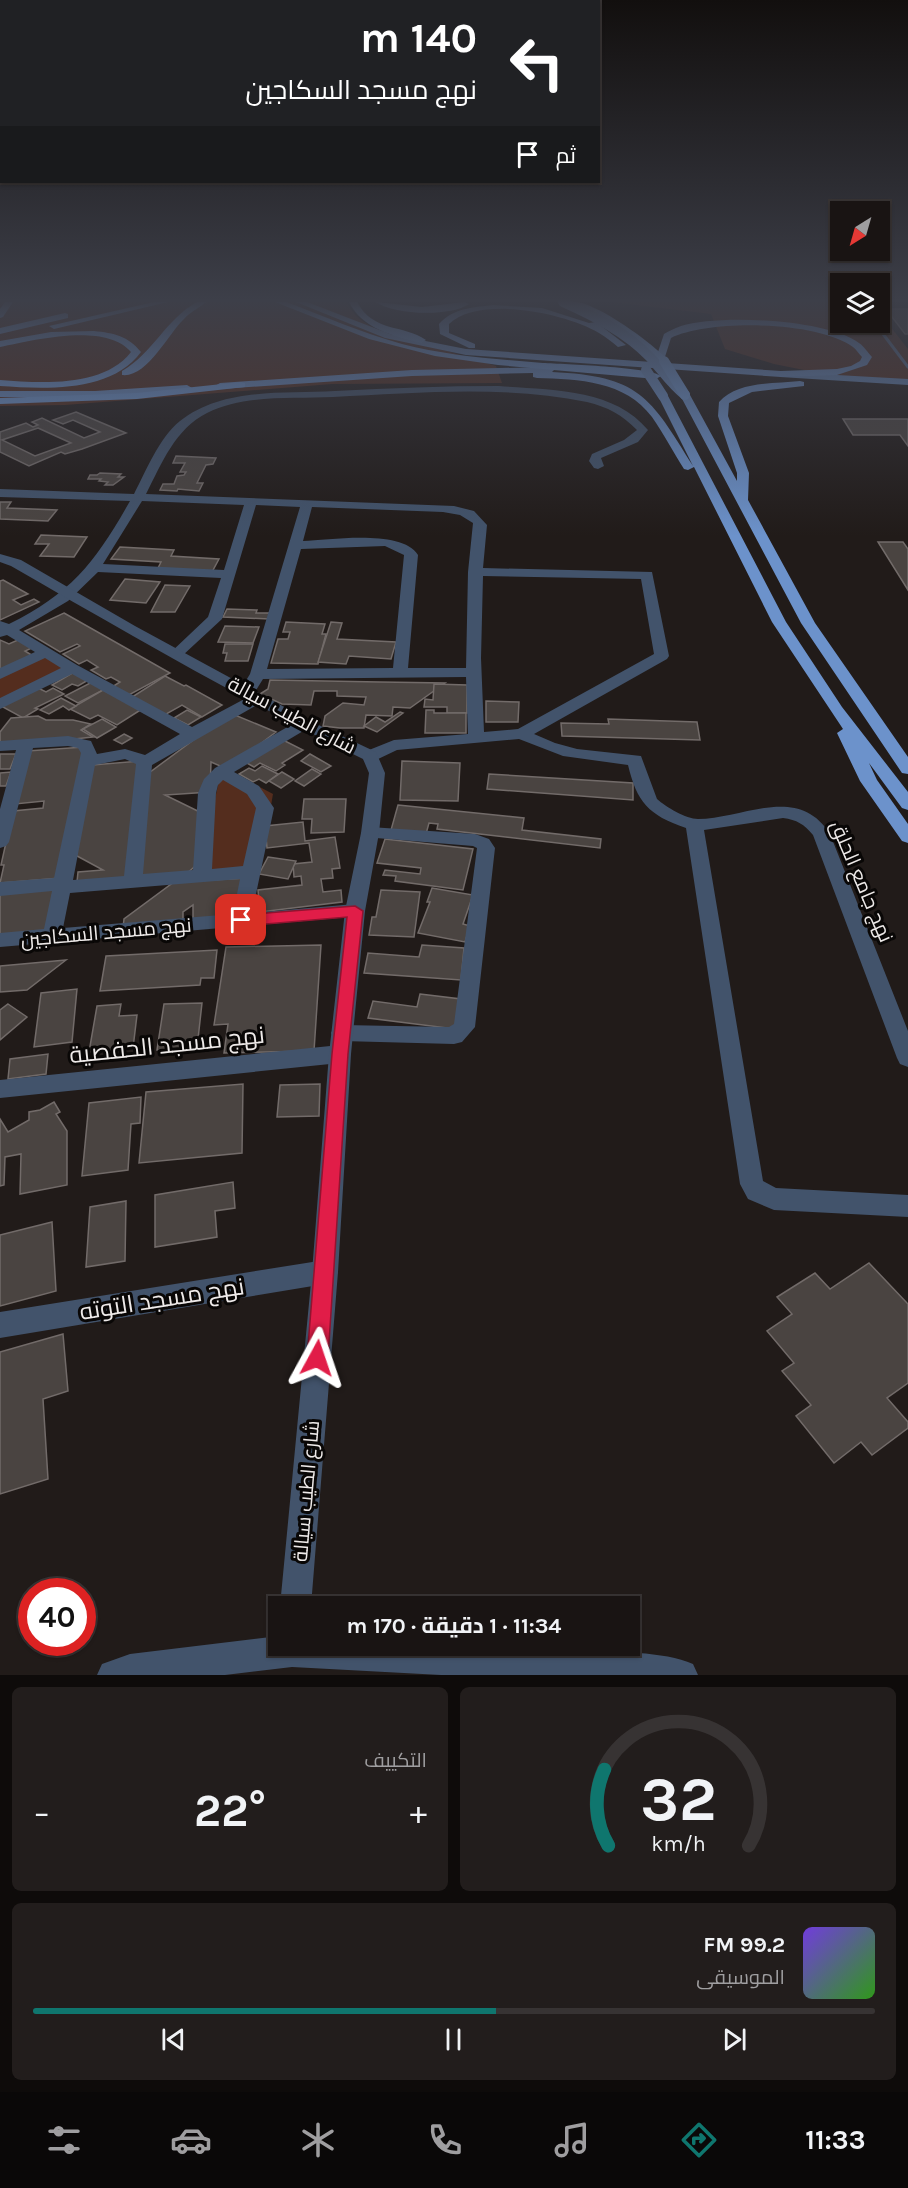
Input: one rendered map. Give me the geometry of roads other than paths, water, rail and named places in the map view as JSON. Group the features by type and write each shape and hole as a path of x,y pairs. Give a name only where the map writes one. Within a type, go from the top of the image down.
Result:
{"highway":[{"path":"0,383 57,384 80,380"},
{"path":"0,389 69,387 97,380"},
{"path":"0,394 95,394 310,380"},
{"path":"591,380 628,391 655,414 714,508 734,530"},
{"path":"653,380 734,530 779,622 836,709 908,804"},
{"path":"668,380 685,395"},
{"path":"675,380 743,500 808,623 908,769"},
{"path":"745,380 805,383"},
{"path":"743,500 744,473 723,416 724,402 734,395 750,390 805,383"},
{"path":"0,400 137,396 241,385"},
{"path":"865,704 908,750"},
{"path":"836,709 848,742 869,781 908,837"}],"main road":[{"path":"879,380 908,382"},
{"path":"805,383 908,388"}],"street":[{"path":"3,629 40,615 68,594 94,568 137,499 158,457 177,429 187,420 205,410 229,402 264,398 448,390 513,390 575,397 626,413 640,424 643,430 635,439 603,450 596,456 595,461 598,466"},
{"path":"0,494 443,508 468,513 478,518 481,525 475,572 472,672 476,739"},
{"path":"177,653 215,620 251,502"},
{"path":"254,688 307,505"},
{"path":"296,545 386,542 408,550 411,555 400,673"},
{"name":"شارع الطيب سيالة","path":"0,558 16,563 39,575 68,594 177,653 254,688 304,723 370,756 377,773 370,833 355,911 341,1044 325,1272 297,1596"},
{"path":"94,568 229,574"},
{"path":"370,756 394,745 522,734 662,656 647,575 475,572"},
{"path":"3,629 192,734"},
{"path":"0,674 46,652"},
{"path":"0,704 72,668"},
{"path":"144,763 192,734 254,688 400,673 472,672"},
{"path":"202,876 207,793 210,783 221,772 304,723"},
{"path":"522,734 554,750 578,756 635,760 644,792 649,800 659,809 694,825 752,1184 757,1191 774,1199 908,1206"},
{"path":"0,746 80,742 87,747 89,753 52,936"},
{"path":"0,842 26,744"},
{"path":"87,762 128,753 135,755 144,763"},
{"path":"133,882 144,763"},
{"path":"221,772 254,790 262,798 265,808 241,920"},
{"name":"نهج جامع الحلق","path":"694,825 796,812 817,825 908,1058"},
{"name":"نهج مسجد الحفصية","path":"0,1089 341,1044 454,1036 464,1027 486,848 483,843 476,840 370,833"},
{"path":"0,889 133,882 252,872"},
{"name":"نهج مسجد السكاجين","path":"0,940 355,911"},
{"name":"نهج مسجد التوته","path":"0,1325 325,1272"},
{"path":"124,1673 268,1652"},
{"path":"420,1656 613,1668 682,1675"}]}
